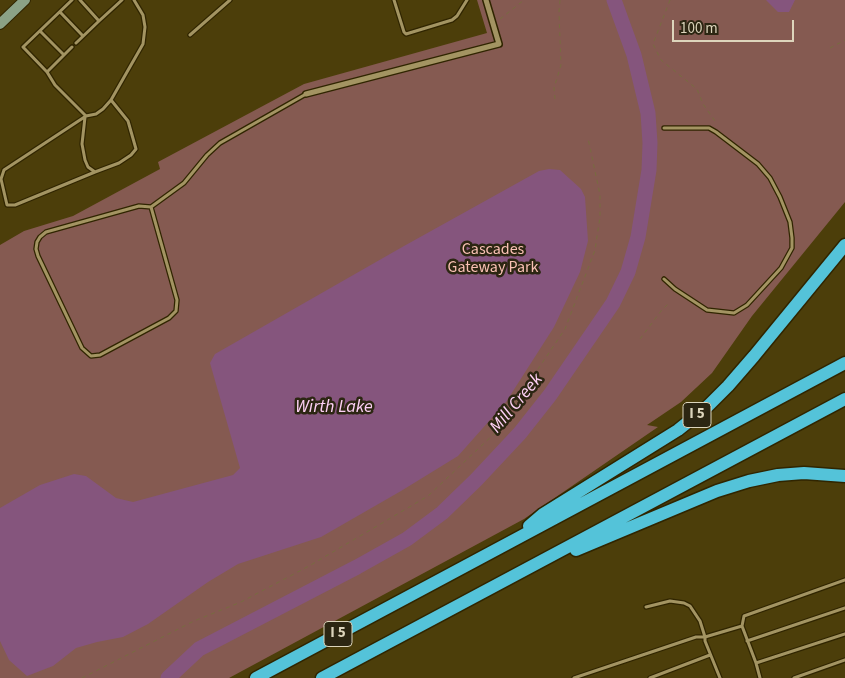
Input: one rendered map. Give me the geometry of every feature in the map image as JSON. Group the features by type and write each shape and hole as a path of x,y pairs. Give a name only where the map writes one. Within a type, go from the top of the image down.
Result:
{"highway":[{"name":"I 5","path":"511,542 543,514 659,442 698,415 728,386 754,356 845,245"},
{"name":"I 5","path":"256,678 845,364"},
{"name":"I 5","path":"322,678 845,399"},
{"path":"534,565 599,541 708,494 733,486 778,475 804,472 845,476"}],"main road":[{"path":"0,24 25,0"}],"street":[{"path":"306,94 499,44 486,0"}],"lane":[{"path":"72,0 23,47 47,72 55,85 86,116"},
{"path":"80,0 99,21"},
{"path":"76,43 122,0"},
{"path":"111,100 128,121 136,149 131,155 118,163 14,205 7,205 1,179 4,170 86,116 96,114 111,100 143,44 145,28 143,15 134,0"},
{"path":"190,35 230,0"},
{"path":"394,0 404,32 410,34 452,20 457,16 467,0"},
{"path":"60,12 83,36"},
{"path":"40,31 64,55"},
{"path":"47,72 72,48"},
{"path":"151,208 177,300 176,311 169,318 100,355 91,356 82,348 38,256 37,242 46,232 139,206 151,208 184,183 220,143 306,94"},
{"path":"86,116 82,144 85,160 88,166 95,172"},
{"path":"664,128 709,128 758,164 770,178 780,197 790,222 792,238 792,248 781,268 747,306 734,313 707,310 675,289 664,279"},
{"path":"760,678 742,626 744,616 845,580"},
{"path":"646,606 670,601 684,603 695,612 706,637 705,642 718,678"},
{"path":"747,641 845,608"},
{"path":"574,678 696,637 706,637 742,626"},
{"path":"756,663 845,634"},
{"path":"650,678 710,655"},
{"path":"794,678 845,660"}],"path":[{"path":"493,24 524,0"},
{"path":"555,99 554,88 561,65 558,12 560,0"},
{"path":"670,0 654,44 661,60 697,89 715,121"},
{"path":"830,48 845,40"},
{"path":"82,678 194,621 241,602 309,566 428,496 495,433 565,329 595,250 600,217 600,195 588,138"},
{"path":"640,339 661,310 670,302"}],"green space":[{"name":"Cascades Gateway Park","path":"477,0 845,0 845,202 752,316 712,373 681,402 647,425 658,427 524,519 229,678 0,678 0,245 24,231 73,216 160,169 158,162 304,84 487,33"}],"water":[{"path":"766,0 795,0 789,12 778,12"},
{"name":"Wirth Lake","path":"549,169 560,170 581,189 585,197 588,241 580,272 554,327 506,402 458,456 321,537 238,564 208,582 148,624 123,637 76,648 53,666 27,676 9,660 0,641 0,508 40,485 74,474 86,476 116,498 133,502 233,475 240,468 210,363 215,354 539,171"}],"waterway":[{"name":"Mill Creek","path":"168,678 199,649 357,567 407,539 442,513 520,433 550,395 613,303 628,272 638,237 649,170 650,143 648,113 634,55 614,0"}]}
